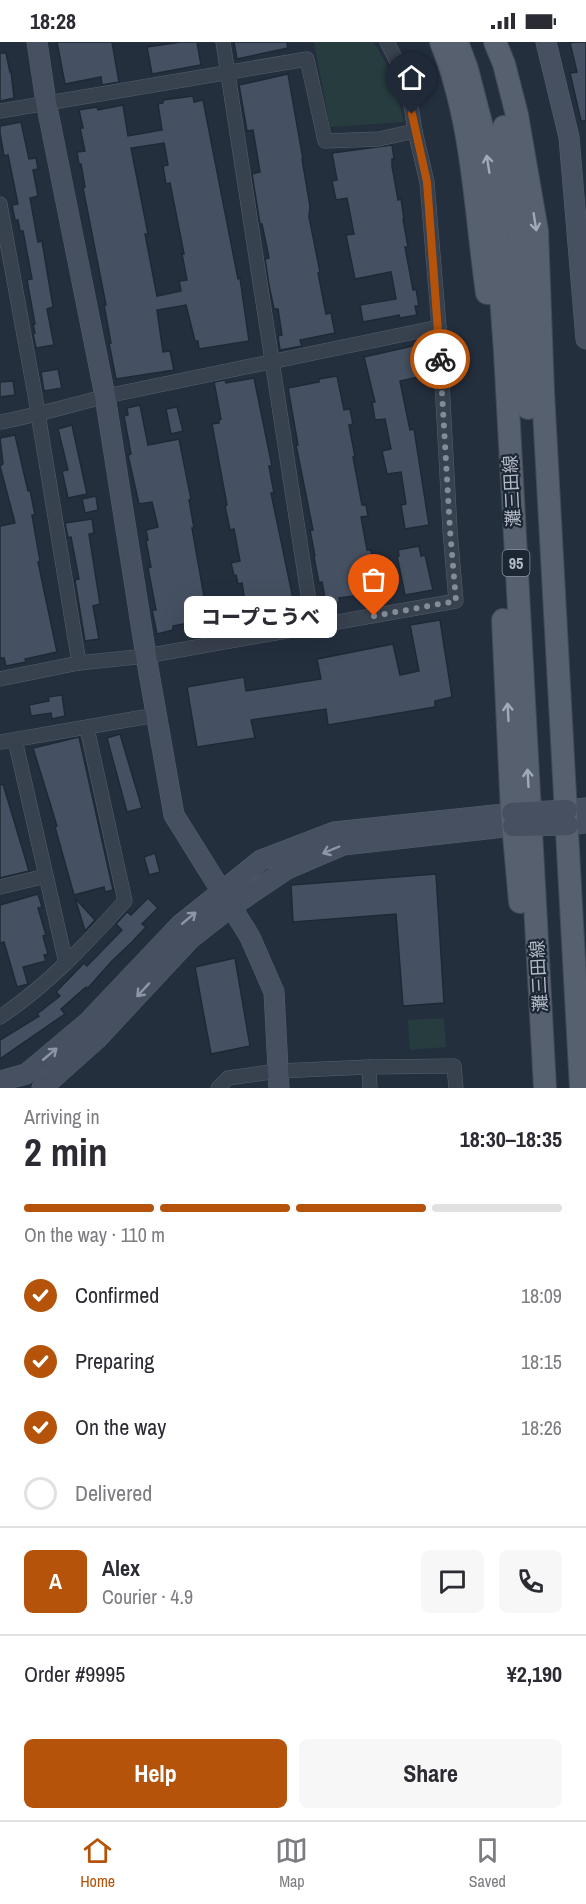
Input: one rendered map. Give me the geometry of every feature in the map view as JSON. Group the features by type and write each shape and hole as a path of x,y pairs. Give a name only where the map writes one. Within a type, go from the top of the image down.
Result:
{"main road":[{"name":"95","path":"441,42 461,105 491,318"},
{"name":"灘三田線","path":"457,42 467,69 482,127 494,199 505,352 544,1088"},
{"name":"灘三田線","path":"479,42 490,72 504,127 518,229 566,1088"},
{"name":"95","path":"495,42 504,64 517,115 537,231 543,392"},
{"name":"95","path":"494,199 491,318 512,819 520,903 530,1088"},
{"name":"95","path":"518,229 532,301 543,392 577,817 581,1088"}],"street":[{"path":"37,42 46,102 105,396 174,815 250,937 274,992 279,1080"},
{"path":"223,42 313,627"},
{"path":"0,679 79,663 146,656 456,601 439,327 427,182 415,131 407,81 387,42"},
{"path":"546,42 569,137 582,219 586,339"},
{"path":"0,111 307,59 325,141 379,139 415,131"},
{"path":"0,204 35,395 79,663"},
{"path":"0,422 37,416 105,396 439,327"},
{"path":"0,742 156,715"},
{"path":"0,1016 27,999 81,950 125,901 87,728"},
{"path":"15,740 66,963"},
{"path":"42,1088 97,1039 261,860 334,832 512,819 577,817"},
{"path":"0,887 46,876"},
{"path":"0,1081 26,1074 88,1022 180,925 226,898"},
{"path":"218,1088 228,1078 279,1080 369,1067 454,1066 456,1088"},
{"path":"369,1067 370,1088"}],"green space":[{"path":"314,42 374,42 391,73 404,122 330,127"},
{"path":"444,1018 446,1047 410,1050 408,1020"}],"building":[{"path":"57,42 112,42 119,82 102,85 101,77 65,84"},
{"path":"197,42 201,65 152,74 147,47"},
{"path":"234,42 287,42 288,48 237,59"},
{"path":"586,42 586,121 581,121 570,73 577,72 570,43"},
{"path":"0,53 6,53 14,98 0,101"},
{"path":"288,74 303,159 310,206 309,217 320,272 318,273 326,314 331,313 335,333 300,340 302,346 280,350 278,336 282,335 278,309 274,309 269,285 265,259 269,258 262,224 260,224 252,174 260,172 253,130 247,131 239,85"},
{"path":"193,96 194,102 203,100 238,279 240,278 249,341 199,349 186,305 157,310 163,352 170,351 174,370 116,379 109,343 111,343 104,305 106,305 77,152 85,151 79,110 97,107 98,110 123,105 128,136 162,130 158,104 163,103 163,100","holes":["164,143 168,165 163,166 166,184 170,183 187,280 179,281 181,291 157,296 145,234 148,234 131,148"]},
{"path":"21,122 29,159 36,158 38,169 33,170 38,196 30,198 38,242 42,241 53,307 47,309 54,345 36,348 33,334 35,333 33,324 35,324 27,280 32,279 23,231 20,231 18,220 15,220 12,205 18,204 8,155 4,156 0,133 0,126"},
{"path":"392,145 394,159 392,159 392,166 398,200 401,199 408,247 405,247 413,290 416,289 419,306 415,306 417,315 400,318 399,315 363,322 360,305 396,299 391,272 355,279 346,235 354,234 347,198 336,200 332,181 337,180 332,153"},
{"path":"417,345 423,376 400,381 410,430 414,429 429,525 405,529 401,505 406,504 401,472 387,474 382,451 391,449 385,419 375,420 372,402 375,402 364,357"},
{"path":"58,369 62,388 44,391 41,372"},
{"path":"337,376 344,410 350,409 353,424 349,425 355,457 353,457 362,505 366,505 368,516 361,517 367,550 371,550 380,593 339,598 340,602 326,604 314,557 310,530 313,530 296,445 298,445 288,388"},
{"path":"254,378 272,466 269,466 274,493 271,493 296,613 249,623 248,619 241,620 239,609 246,608 242,583 238,584 231,563 240,561 234,529 230,530 225,506 227,505 212,424 219,423 221,419 214,382 225,380 226,383"},
{"path":"13,381 15,395 0,397 0,382"},
{"path":"140,405 148,445 179,439 191,499 189,500 194,528 192,528 208,619 173,626 173,630 157,634 152,610 156,610 148,568 151,567 146,530 158,527 152,502 139,504 128,455 131,454 124,416 128,415 127,408"},
{"path":"177,407 183,431 171,434 166,409"},
{"path":"72,425 87,494 68,498 62,471 68,470 58,429"},
{"path":"15,435 35,515 32,515 40,561 38,562 57,652 6,666 4,658 0,658 0,526 15,523 0,466 3,464 0,438"},
{"path":"96,496 98,510 85,513 82,499"},
{"path":"92,519 94,533 89,534 100,604 93,606 99,639 85,641 75,580 79,579 71,537 68,538 65,523"},
{"path":"419,546 421,556 425,555 433,590 405,595 397,556 399,556 398,550"},
{"path":"440,620 452,697 435,701 435,707 328,725 326,709 251,720 255,738 197,747 187,687 244,677 246,691 321,679 317,659 393,644 400,675 419,671 410,625"},
{"path":"62,695 65,716 52,719 51,713 31,716 29,705 49,701 48,697"},
{"path":"120,734 142,808 127,812 107,738"},
{"path":"79,737 113,890 105,892 104,887 74,895 55,827 57,826 33,748"},
{"path":"3,784 29,871 0,878 0,785"},
{"path":"155,853 160,872 149,875 144,857"},
{"path":"436,874 444,1003 403,1006 396,914 293,922 291,885"},
{"path":"38,894 42,907 38,908 46,935 43,936 48,954 44,955 46,961 23,967 28,984 17,987 4,942 0,943 0,905"},
{"path":"75,898 95,920 85,931"},
{"path":"148,898 158,908 142,924 146,927 87,989 86,987 61,1009 65,1014 0,1059 0,1040 39,1016 37,1014 60,996 56,992 84,963 87,966 122,930 116,924 127,912 131,915"},
{"path":"235,958 250,1046 211,1054 195,967"}],"way so far":[{"path":"374,616 456,601 440,359"}],"place":[{"name":"コープこうべ","path":"374,616"}],"route":[{"path":"412,114 427,182 440,359"}]}
